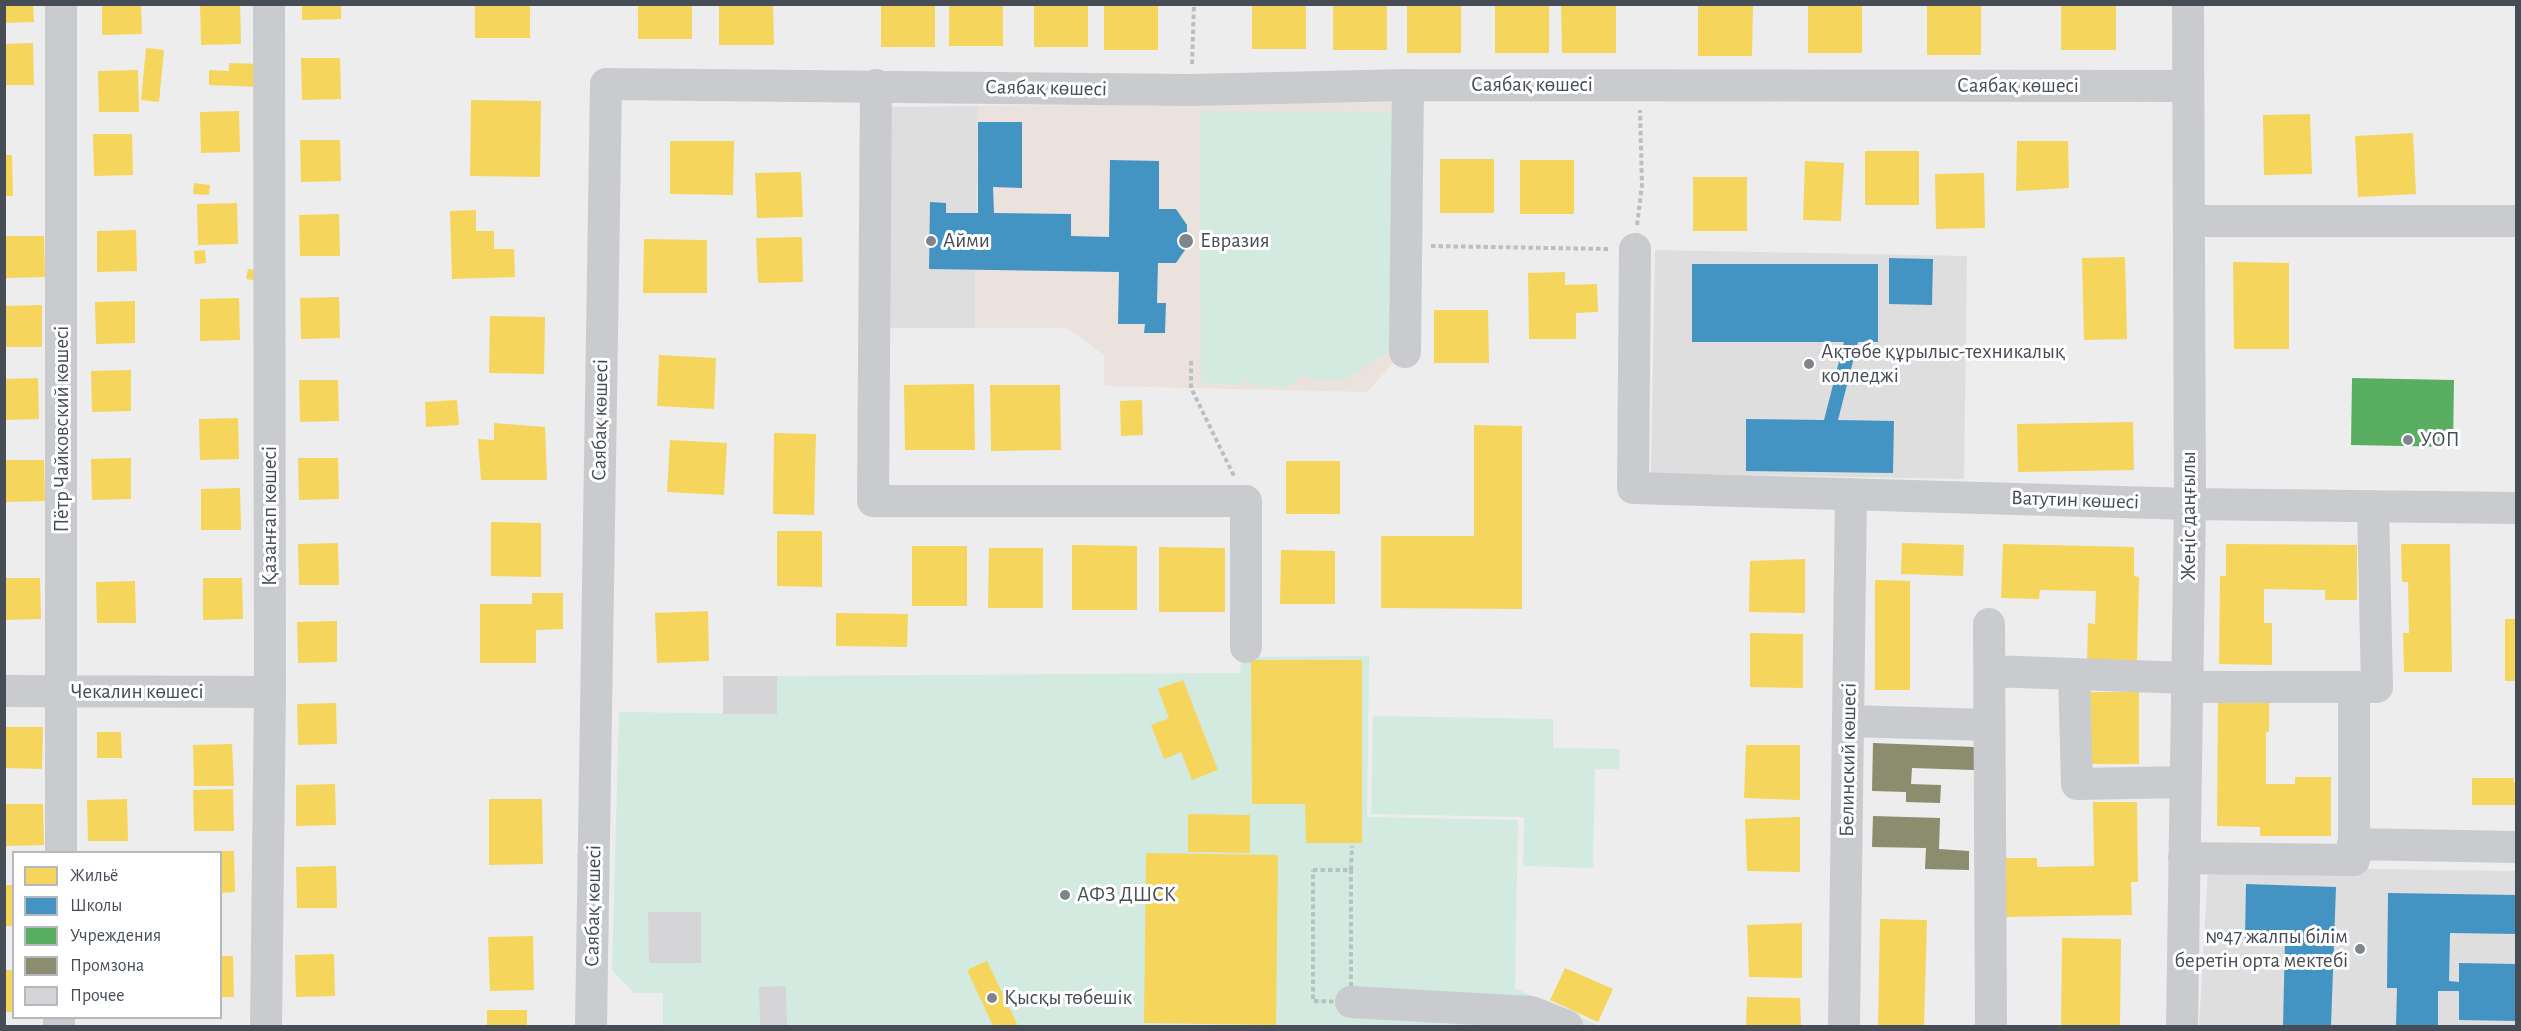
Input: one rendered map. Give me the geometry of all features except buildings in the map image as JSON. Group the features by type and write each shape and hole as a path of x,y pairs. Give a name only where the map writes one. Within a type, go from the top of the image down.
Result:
{"street":[{"name":"Пётр Чайковский көшесі","path":"61,4 63,691 61,851"},
{"name":"Қазанғап көшесі","path":"266,1026 270,692 269,4"},
{"name":"Жеңіс даңғылы","path":"2182,1026 2190,504 2188,4"},
{"name":"Саябақ көшесі","path":"591,1026 606,84 1191,90 1408,85 2188,86"},
{"path":"1405,352 1408,85"},
{"path":"876,86 873,501 1246,501 1246,647"},
{"path":"2189,221 2517,221"},
{"name":"Ватутин көшесі","path":"1635,249 1633,488 2190,504 2517,508"},
{"name":"Белинский көшесі","path":"1844,1026 1851,494"},
{"path":"1990,671 2187,682 2377,687 2373,506"},
{"path":"1989,624 1991,1026"},
{"path":"2074,674 2077,784 2185,782"},
{"path":"2184,858 2354,860 2354,687"},
{"name":"Чекалин көшесі","path":"4,691 270,692"},
{"path":"1848,722 1989,725"},
{"path":"2353,844 2517,847"},
{"path":"1351,1002 1531,1012 1567,1026"}],"path":[{"path":"1191,90 1194,4"},
{"path":"1406,246 1635,249 1642,185 1640,86"},
{"path":"1191,361 1191,388 1246,501"},
{"path":"1351,870 1313,870 1313,1001 1351,1002 1352,846"}],"shaded area":[{"name":"Евразия","path":"1396,102 1395,361 1367,392 1104,386 1104,355 1067,328 975,328 978,106"},
{"name":"Айми","path":"978,106 975,328 885,328 884,107"},
{"name":"Ақтөбе құрылыс-техникалық колледжі","path":"1655,250 1967,256 1964,479 1651,473"},
{"name":"№47 жалпы білім беретін орта мектебі","path":"2208,870 2516,871 2516,1026 2199,1026"}],"green space":[{"path":"1200,111 1392,112 1390,351 1347,378 1319,381 1303,375 1289,387 1256,386 1244,381 1238,385 1201,383"},
{"name":"АФЗ ДШСК","path":"1369,656 1367,817 1518,820 1515,988 1599,1026 663,1026 663,993 634,993 612,970 619,712 776,714 777,676 1240,673 1241,657"},
{"path":"1373,716 1553,719 1553,748 1620,749 1619,769 1595,769 1593,868 1523,866 1524,817 1371,814"}],"place":[{"name":"Айми","path":"931,241"},
{"name":"Евразия","path":"1186,241"},
{"name":"Ақтөбе құрылыс-техникалық колледжі","path":"1809,364"},
{"name":"УОП","path":"2408,440"},
{"name":"АФЗ ДШСК","path":"1065,895"},
{"name":"№47 жалпы білім беретін орта мектебі","path":"2360,949"},
{"name":"Қысқы төбешік","path":"992,998"}]}
